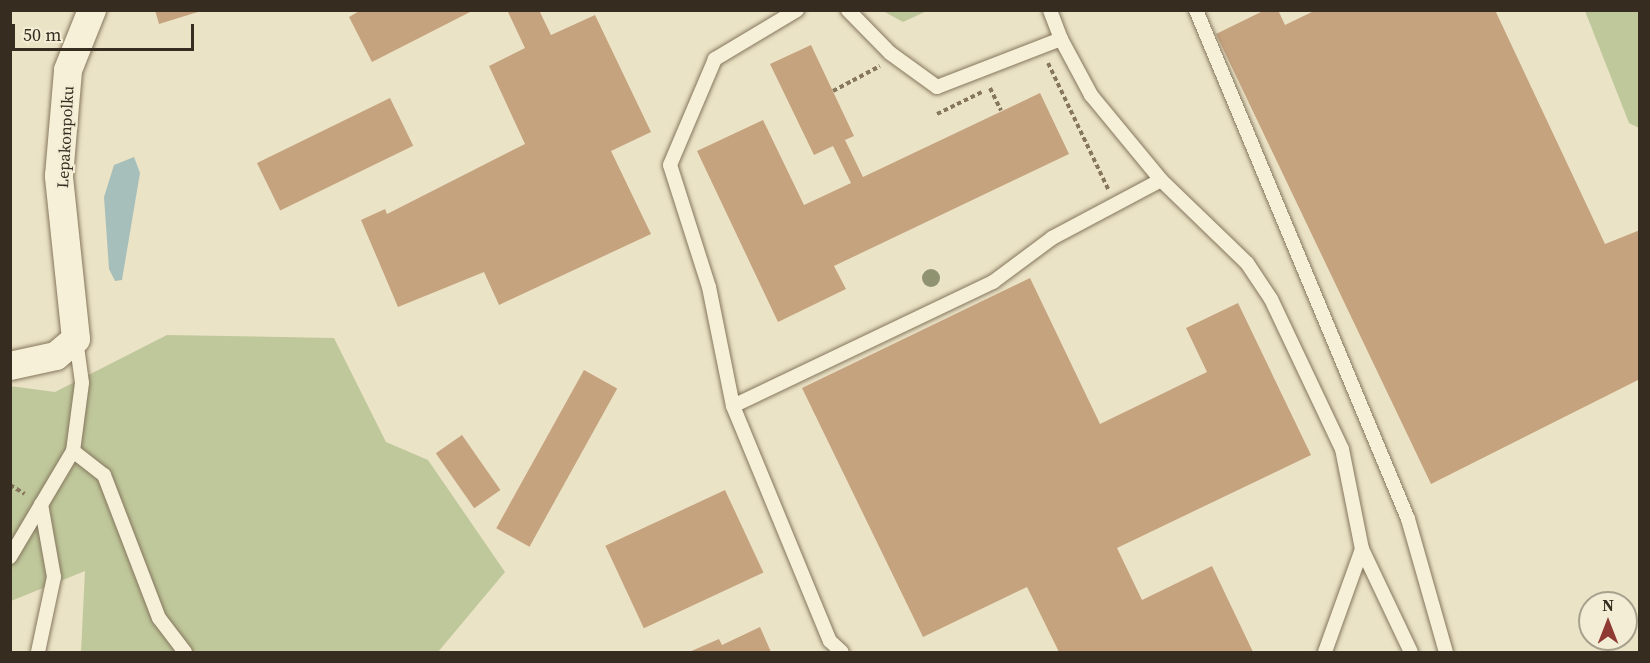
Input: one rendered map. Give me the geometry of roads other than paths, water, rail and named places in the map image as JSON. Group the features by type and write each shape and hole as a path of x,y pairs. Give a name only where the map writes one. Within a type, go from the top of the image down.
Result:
{"street":[{"name":"Lepakonpolku","path":"76,339 59,176 68,70 92,10"},
{"path":"10,366 56,356 76,339"}],"lane":[{"path":"797,10 715,59 670,165 709,287 734,406 830,641 842,652"},
{"path":"848,10 897,58 937,87 1061,39"},
{"path":"1050,10 1061,39 1091,96 1161,180 1247,263 1271,299 1342,449 1362,549 1411,652"},
{"path":"1196,10 1408,519 1446,652"},
{"path":"734,406 993,282 1052,238 1116,207 1161,180"},
{"path":"10,557 73,451 82,383 76,339"},
{"path":"73,451 104,475 159,618 185,652"},
{"path":"38,652 54,577 41,504"},
{"path":"1325,652 1362,549"}],"water":[{"path":"134,157 140,173 122,280 115,281 109,269 104,197 114,165"}]}
